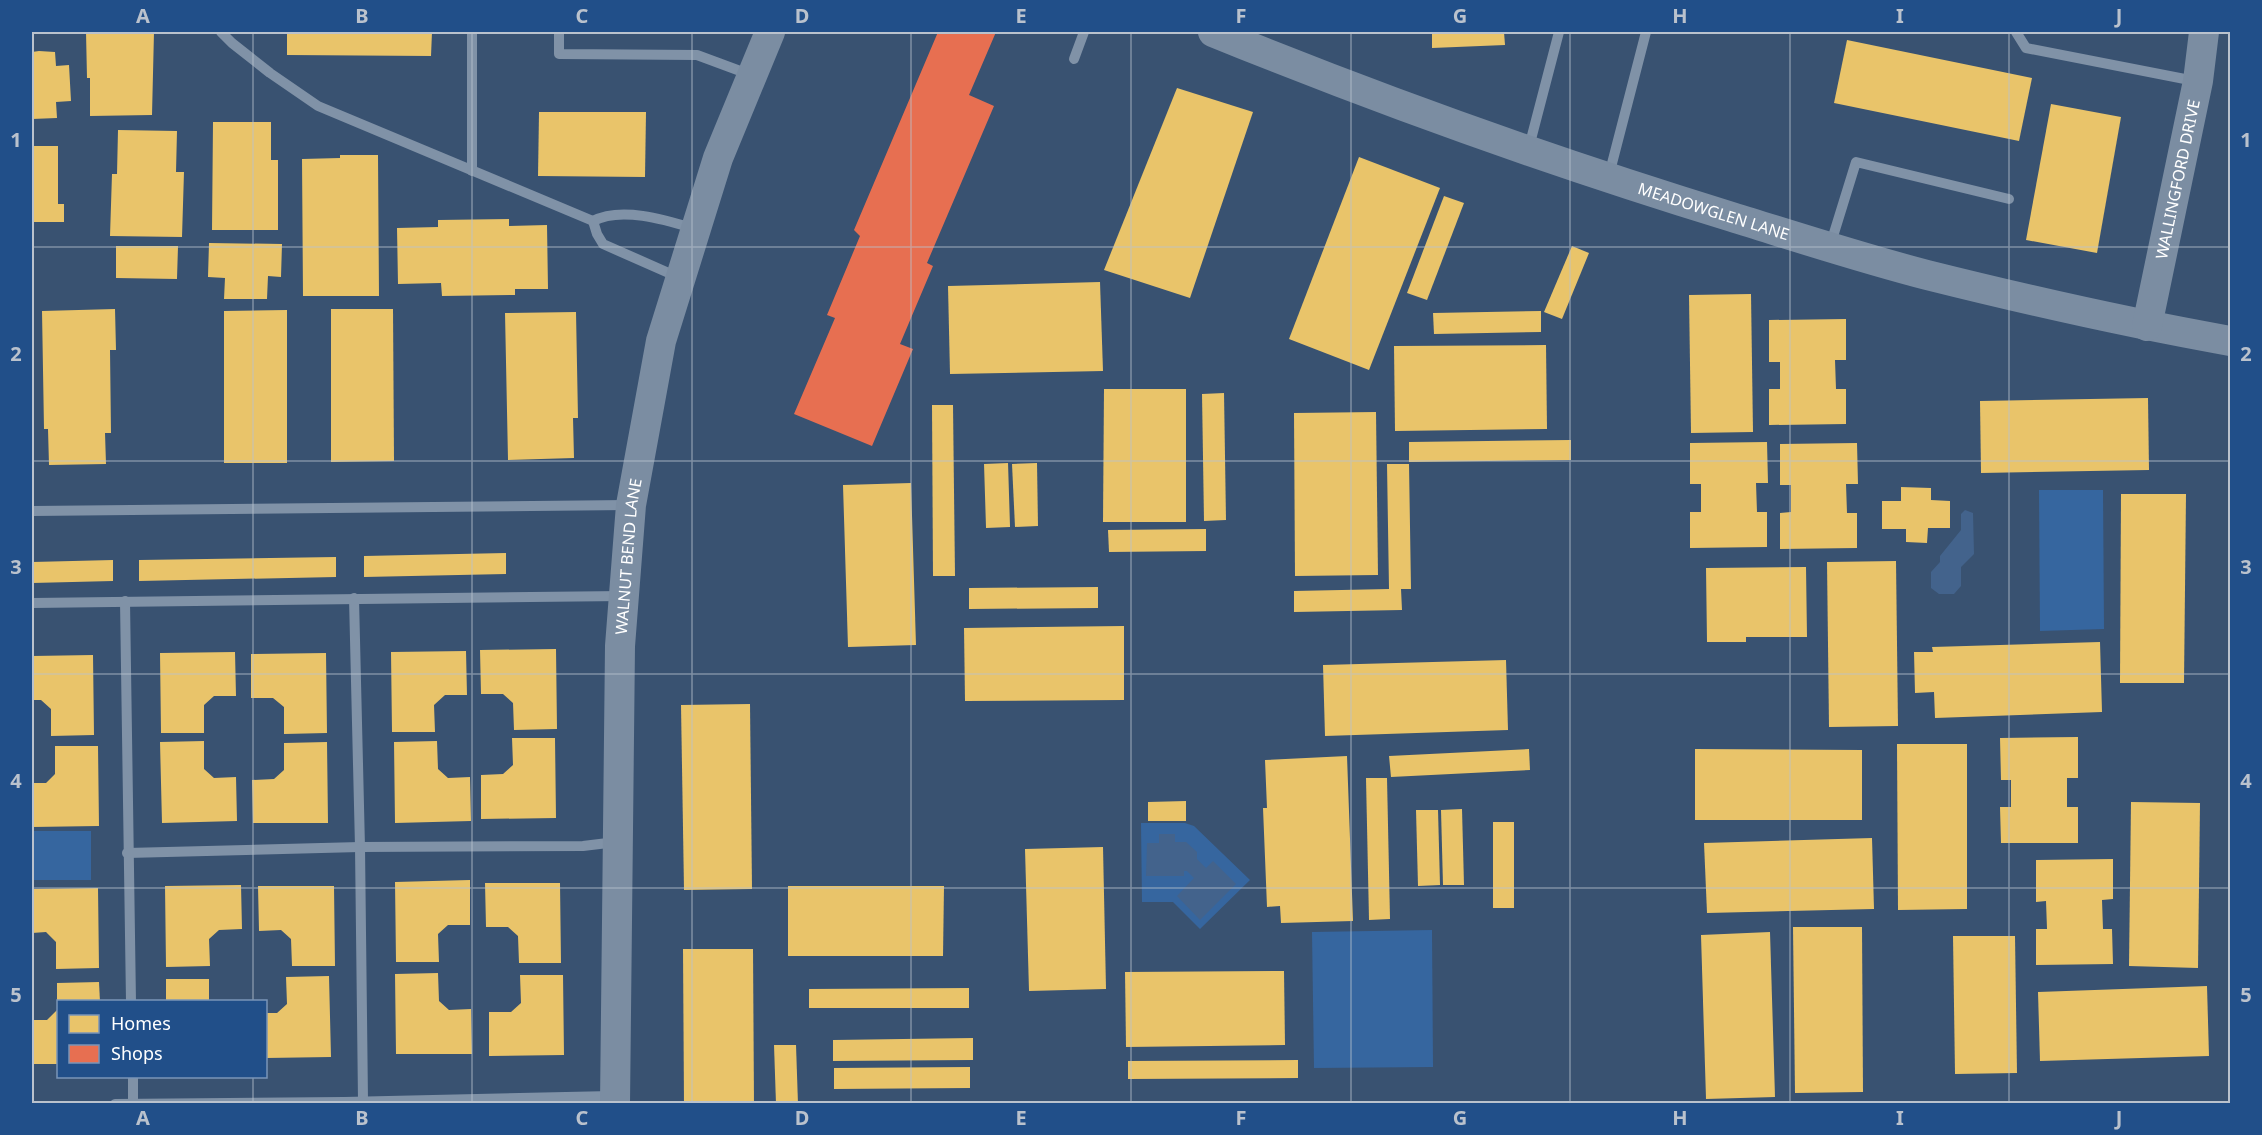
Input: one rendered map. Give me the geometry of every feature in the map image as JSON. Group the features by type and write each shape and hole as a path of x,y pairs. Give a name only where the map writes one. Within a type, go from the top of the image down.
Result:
{"street":[{"name":"WALNUT BEND LANE","path":"615,1100 620,646 631,505 661,341 718,158 770,32"},
{"name":"MEADOWGLEN LANE","path":"1212,32 1259,45 1295,66 1608,178 1830,247 1926,275 2147,326 2230,341"},
{"name":"WALLINGFORD DRIVE","path":"2147,326 2198,81 2204,32"}],"lane":[{"path":"221,32 270,73 318,106 593,221"},
{"path":"472,32 472,171"},
{"path":"559,32 559,54 697,55 752,75"},
{"path":"1074,59 1084,32"},
{"path":"1528,150 1559,32"},
{"path":"1608,178 1646,32"},
{"path":"2016,32 2026,48 2198,81"},
{"path":"1830,247 1856,162 2009,199"},
{"path":"593,221 603,215 636,216 659,218 696,229"},
{"path":"593,221 603,244 680,279"},
{"path":"32,511 631,505"},
{"path":"32,603 624,596"},
{"path":"354,598 363,1101"},
{"path":"125,601 131,1000"},
{"path":"128,854 360,847 583,846 619,842"},
{"path":"133,1078 134,1103"},
{"path":"115,1104 615,1100"}],"shaded area":[{"path":"2039,490 2103,490 2104,629 2040,631"},
{"path":"1965,510 1973,513 1974,554 1961,567 1961,586 1954,594 1939,594 1931,588 1931,572 1940,562 1940,556 1961,530 1961,514"},
{"path":"1141,823 1185,823 1194,826 1250,880 1200,929 1173,902 1142,902"},
{"path":"32,831 91,831 91,880 32,880"},
{"path":"1159,834 1175,834 1175,842 1186,842 1197,852 1197,859 1206,868 1213,861 1236,884 1200,920 1177,896 1194,878 1187,871 1184,871 1184,876 1146,876 1147,843 1159,843"},
{"path":"1432,930 1433,1067 1314,1068 1312,932"}],"building: Homes":[{"path":"86,32 154,32 152,115 90,116 90,78 87,78"},
{"path":"287,32 432,32 431,56 287,55"},
{"path":"1432,32 1504,32 1505,45 1432,48"},
{"path":"1847,40 2032,78 2019,141 1834,103"},
{"path":"32,52 55,52 56,66 69,65 71,101 56,102 57,118 32,119"},
{"path":"1177,88 1253,112 1190,298 1104,270"},
{"path":"2051,104 2121,117 2097,253 2026,240"},
{"path":"539,112 646,112 645,177 538,176"},
{"path":"213,122 271,122 271,160 278,160 278,230 212,230"},
{"path":"118,130 177,131 176,172 184,172 182,237 110,236 112,174 117,174"},
{"path":"32,146 58,146 58,204 64,204 64,222 32,222"},
{"path":"340,155 378,155 379,296 303,296 302,159 340,158"},
{"path":"1359,157 1440,188 1369,370 1289,339"},
{"path":"1444,196 1464,203 1427,300 1407,293"},
{"path":"509,219 509,226 547,225 548,289 515,289 515,295 442,296 441,283 398,284 397,228 438,227 438,220"},
{"path":"209,243 282,244 281,277 268,276 267,299 224,299 225,278 208,277"},
{"path":"116,246 178,246 177,279 116,278"},
{"path":"1572,246 1589,253 1562,319 1544,312"},
{"path":"1100,282 1103,371 950,374 948,286"},
{"path":"1751,294 1753,432 1691,433 1689,295"},
{"path":"115,309 116,350 110,350 111,433 105,433 106,464 49,465 48,429 44,429 42,311"},
{"path":"331,309 393,309 394,461 331,462"},
{"path":"287,310 287,463 224,463 224,311"},
{"path":"1541,311 1541,332 1434,334 1433,313"},
{"path":"576,312 578,418 573,418 574,458 508,460 505,313"},
{"path":"1846,319 1846,360 1835,360 1836,389 1846,389 1846,424 1769,425 1769,389 1780,389 1780,362 1769,362 1769,320"},
{"path":"1546,345 1547,429 1395,431 1394,346"},
{"path":"1104,389 1186,389 1186,522 1103,522"},
{"path":"1224,393 1226,520 1204,521 1202,394"},
{"path":"2148,398 2149,470 1981,473 1980,401"},
{"path":"932,405 953,405 955,576 933,576"},
{"path":"1376,412 1378,575 1295,576 1294,413"},
{"path":"1571,440 1571,460 1409,462 1409,442"},
{"path":"1767,442 1768,483 1756,483 1757,512 1767,512 1767,547 1690,548 1690,512 1701,512 1701,484 1690,484 1690,443"},
{"path":"1857,443 1858,484 1846,484 1847,513 1857,513 1857,548 1780,549 1780,513 1791,512 1791,485 1780,485 1780,444"},
{"path":"1008,463 1010,527 986,528 984,464"},
{"path":"1037,463 1038,526 1015,527 1012,464"},
{"path":"1387,464 1409,464 1411,589 1401,589 1402,610 1294,612 1294,591 1389,589"},
{"path":"911,483 916,645 848,647 843,485"},
{"path":"1901,487 1931,488 1931,500 1950,501 1950,528 1928,528 1927,543 1906,542 1906,529 1882,529 1882,501 1901,501"},
{"path":"2121,494 2186,494 2184,683 2120,683"},
{"path":"1206,529 1206,551 1109,552 1108,530"},
{"path":"506,553 506,574 364,577 364,556"},
{"path":"336,557 336,577 139,581 139,560"},
{"path":"113,560 113,581 32,583 32,562"},
{"path":"1896,561 1898,726 1829,727 1827,562"},
{"path":"1806,567 1807,637 1746,637 1746,642 1707,642 1706,568"},
{"path":"1098,587 1098,608 969,609 969,588"},
{"path":"1124,626 1124,700 965,701 964,628"},
{"path":"2100,642 2102,712 1935,718 1934,692 1915,693 1914,652 1933,652 1932,647"},
{"path":"556,649 557,729 514,730 513,703 503,694 481,694 480,650"},
{"path":"466,651 467,695 445,695 434,705 435,732 392,732 391,652"},
{"path":"235,652 236,696 214,696 204,705 204,733 161,733 160,653"},
{"path":"326,653 327,733 284,734 284,707 273,698 251,698 251,654"},
{"path":"93,655 94,735 51,736 51,709 41,700 32,700 32,656"},
{"path":"1506,660 1508,730 1325,736 1323,665"},
{"path":"750,704 752,889 684,890 681,705"},
{"path":"2078,737 2078,778 2067,778 2067,807 2078,807 2078,843 2001,843 2000,807 2011,807 2011,780 2001,780 2000,738"},
{"path":"512,738 555,738 556,818 481,819 481,775 503,774 513,765"},
{"path":"204,741 204,769 214,778 236,777 237,821 162,823 160,742"},
{"path":"437,741 438,769 448,778 470,777 471,821 395,823 394,742"},
{"path":"327,742 328,823 253,823 252,780 274,779 284,770 284,743"},
{"path":"1897,744 1967,744 1967,909 1898,910"},
{"path":"55,746 98,746 99,826 32,827 32,783 46,783 55,774"},
{"path":"1529,749 1530,770 1391,777 1389,756"},
{"path":"1695,749 1862,750 1862,820 1695,820"},
{"path":"1347,756 1353,921 1281,923 1280,906 1267,907 1263,808 1267,808 1265,760"},
{"path":"1366,778 1387,778 1390,919 1369,920"},
{"path":"1186,801 1186,821 1148,821 1148,802"},
{"path":"2131,802 2200,803 2198,968 2129,966"},
{"path":"1462,809 1464,885 1443,885 1441,810"},
{"path":"1416,810 1438,810 1440,885 1418,886"},
{"path":"1493,822 1514,822 1514,908 1493,908"},
{"path":"1872,838 1874,909 1707,913 1704,843"},
{"path":"1103,847 1106,989 1029,991 1025,849"},
{"path":"2113,859 2113,899 2102,900 2103,929 2112,929 2113,964 2036,965 2036,929 2047,929 2046,901 2036,902 2036,860"},
{"path":"470,880 470,925 448,925 438,934 439,962 396,962 395,882"},
{"path":"485,883 560,883 561,963 519,963 518,936 508,927 486,927"},
{"path":"241,885 242,929 219,930 209,939 210,966 166,967 165,886"},
{"path":"258,886 334,886 335,966 292,966 291,939 281,930 259,931"},
{"path":"788,886 944,886 943,956 788,956"},
{"path":"98,888 99,968 56,969 56,942 46,932 32,933 32,889"},
{"path":"1793,927 1862,927 1863,1092 1795,1093"},
{"path":"1770,932 1775,1097 1706,1099 1701,935"},
{"path":"1953,936 2015,936 2017,1073 1955,1074"},
{"path":"683,949 753,949 754,1104 684,1104"},
{"path":"1284,971 1285,1045 1126,1047 1125,972"},
{"path":"438,973 439,1001 449,1010 471,1009 472,1054 396,1054 395,974"},
{"path":"520,975 563,975 564,1055 489,1056 489,1012 511,1012 521,1003"},
{"path":"329,976 331,1057 267,1058 267,1013 277,1013 287,1004 286,977"},
{"path":"166,979 209,979 209,1000 166,1000"},
{"path":"99,982 100,1000 57,1000 57,983"},
{"path":"2207,986 2209,1056 2040,1061 2038,992"},
{"path":"969,988 969,1008 809,1008 809,989"},
{"path":"57,1010 57,1064 32,1064 32,1020 47,1020"},
{"path":"973,1038 973,1060 833,1061 833,1040"},
{"path":"774,1045 796,1045 798,1104 776,1104"},
{"path":"1298,1060 1298,1078 1128,1079 1128,1061"},
{"path":"970,1067 970,1088 834,1089 834,1068"}],"building: Shops":[{"path":"938,32 996,32 969,95 994,106 927,263 933,266 900,344 913,349 872,446 794,414 835,318 827,315 860,236 854,230"}]}
